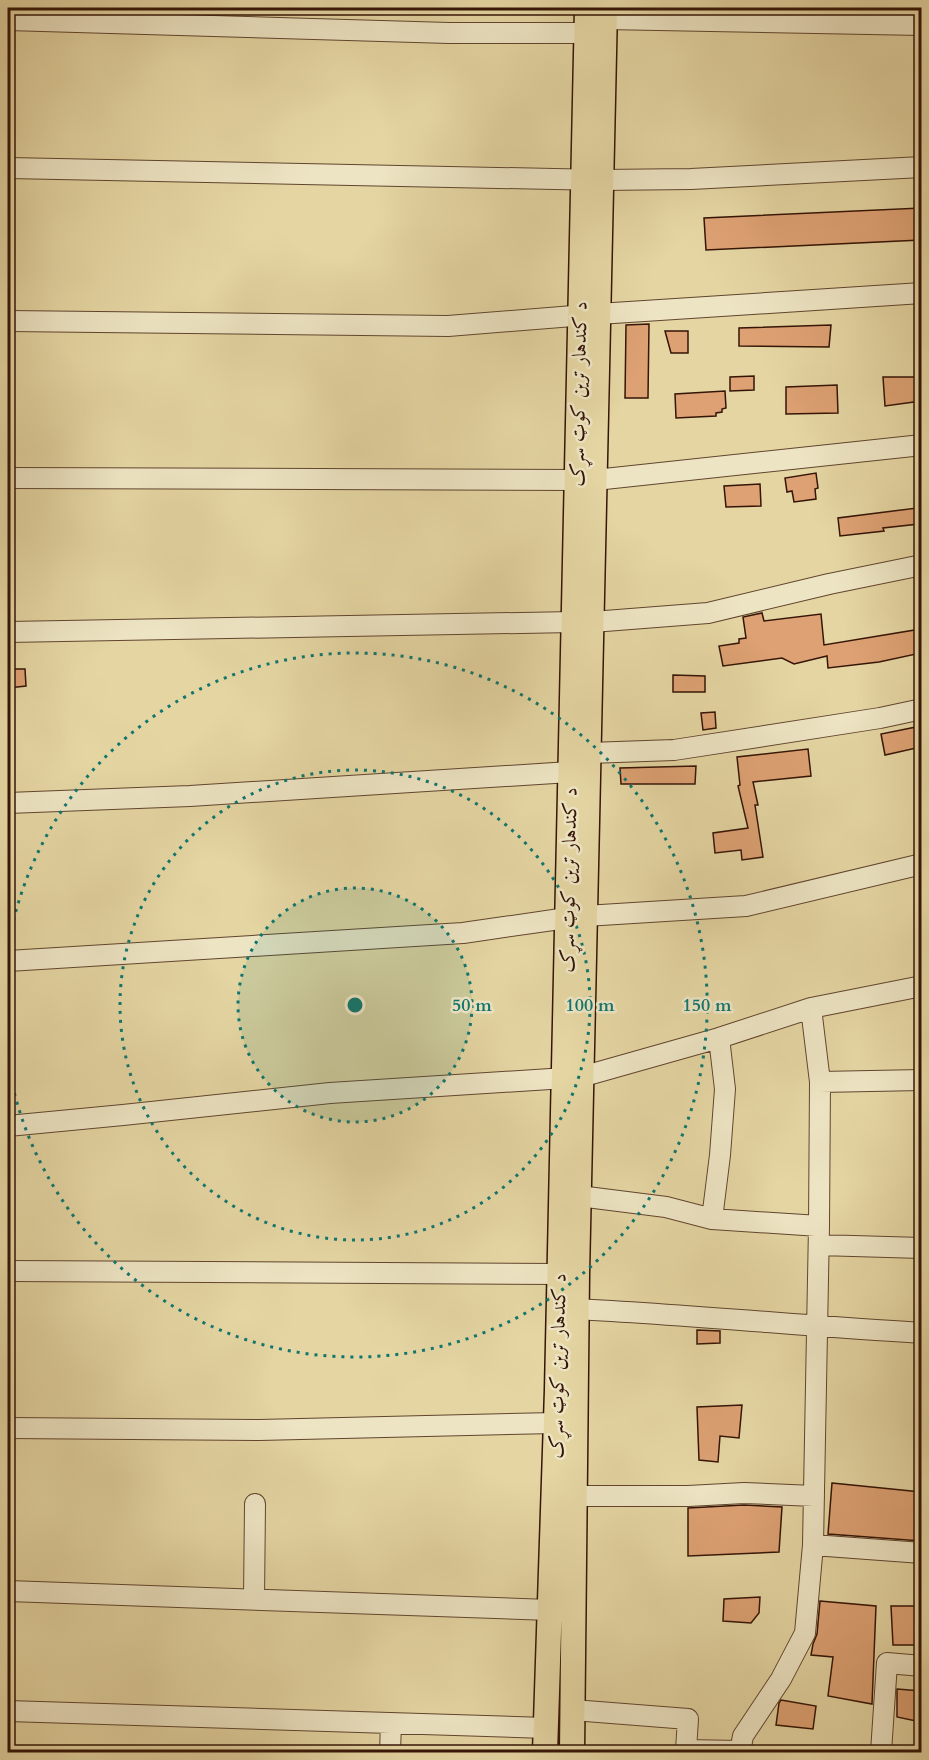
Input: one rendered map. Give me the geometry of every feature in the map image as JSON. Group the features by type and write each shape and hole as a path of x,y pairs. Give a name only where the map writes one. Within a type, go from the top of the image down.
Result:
{"main road":[{"name":"د کندهار ترين کوټ سړک","path":"576,917 570,772 580,710 596,17"},
{"name":"د کندهار ترين کوټ سړک","path":"545,1752 559,1274 572,1077 576,917 589,753 580,710"},
{"name":"د کندهار ترين کوټ سړک","path":"572,1077 579,1196 572,1752"},
{"path":"547,1690 574,1700"}],"street":[{"path":"8,20 449,33 596,17 921,25"},
{"path":"8,168 592,180 691,179 921,167"},
{"path":"8,321 448,326 921,293"},
{"path":"8,478 586,480 921,445"},
{"path":"8,632 583,622 708,613 921,565"},
{"path":"589,753 674,750 880,718 921,709"},
{"path":"8,803 202,795 570,772"},
{"path":"8,961 464,933 576,917 746,906 921,864"},
{"path":"8,1126 330,1093 572,1077 718,1038 811,1008 921,986"},
{"path":"574,1700 688,1719 686,1750 740,1752 743,1736 781,1679 805,1633 813,1545 819,1235 820,1082 811,1008"},
{"path":"712,1219 725,1089 718,1038"},
{"path":"820,1082 921,1080"},
{"path":"579,1196 666,1207 712,1219 921,1248"},
{"path":"8,1271 559,1274"},
{"path":"576,1309 921,1333"},
{"path":"8,1428 259,1430 555,1423"},
{"path":"574,1496 688,1496 744,1493 814,1496"},
{"path":"254,1599 255,1504"},
{"path":"813,1545 921,1553"},
{"path":"8,1591 550,1610"},
{"path":"881,1752 887,1663 921,1666"},
{"path":"8,1711 546,1728"},
{"path":"390,1752 391,1723"}],"building":[{"path":"921,208 921,240 706,250 704,218"},
{"path":"649,324 648,398 625,398 626,325"},
{"path":"831,325 829,347 739,346 739,328"},
{"path":"665,331 688,331 688,353 671,353"},
{"path":"754,376 754,390 730,391 730,377"},
{"path":"883,377 921,377 921,401 885,406"},
{"path":"837,385 838,413 786,414 786,387"},
{"path":"725,391 726,408 716,413 716,416 676,418 675,394"},
{"path":"816,473 818,488 815,489 816,499 794,502 792,491 787,492 785,478"},
{"path":"760,484 761,506 726,507 724,486"},
{"path":"917,508 919,524 840,536 838,518"},
{"path":"762,613 764,621 821,614 824,645 921,629 921,653 879,662 828,668 827,656 794,664 782,658 723,666 719,646 739,643 739,639 746,638 743,617"},
{"path":"8,669 25,669 26,686 8,688"},
{"path":"673,675 705,676 705,692 673,692"},
{"path":"715,712 716,728 703,730 701,713"},
{"path":"921,726 921,747 885,755 881,734"},
{"path":"808,749 811,776 753,782 758,805 755,805 763,857 742,860 741,850 715,853 713,833 748,828 738,786 740,785 737,757"},
{"path":"696,766 695,784 621,784 620,768"},
{"path":"697,1330 720,1331 720,1343 697,1344"},
{"path":"742,1405 739,1438 720,1436 718,1462 699,1460 697,1407"},
{"path":"832,1483 921,1492 921,1541 828,1534"},
{"path":"744,1505 782,1507 779,1552 688,1556 688,1508"},
{"path":"760,1597 759,1613 751,1623 723,1621 724,1599"},
{"path":"820,1601 876,1606 872,1704 828,1696 833,1657 811,1655 817,1634"},
{"path":"891,1606 921,1606 921,1645 893,1645"},
{"path":"897,1689 921,1691 921,1722 897,1717"},
{"path":"781,1700 816,1706 813,1729 776,1725"}]}
